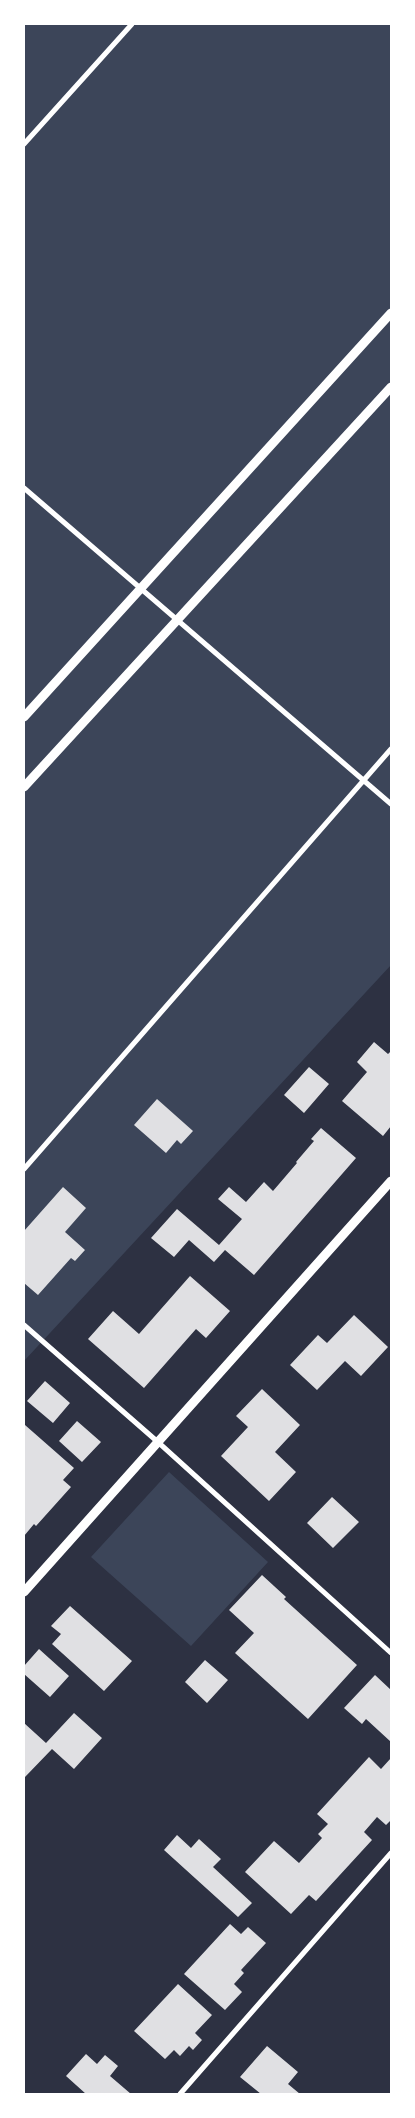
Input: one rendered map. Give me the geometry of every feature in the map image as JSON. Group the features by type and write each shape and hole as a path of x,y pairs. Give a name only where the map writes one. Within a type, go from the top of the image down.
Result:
{"street":[{"path":"24,144 132,24"},
{"path":"24,717 391,313"},
{"path":"24,787 391,387"},
{"path":"24,488 391,804"},
{"path":"24,1169 391,749"},
{"path":"24,1592 391,1181"},
{"path":"24,1325 159,1443 391,1653"},
{"path":"180,2094 391,1853"}],"shaded area":[{"path":"24,24 391,24 391,965 24,1361"},
{"path":"169,1472 268,1562 191,1646 91,1557"}],"building":[{"path":"374,1042 388,1054 391,1051 391,1126 383,1136 342,1101 367,1072 357,1062"},
{"path":"309,1067 329,1084 304,1113 284,1095"},
{"path":"157,1099 193,1131 181,1144 177,1140 166,1153 134,1125"},
{"path":"321,1128 356,1158 254,1275 225,1250 214,1262 189,1240 174,1257 151,1238 177,1209 219,1245 242,1219 218,1199 229,1187 246,1202 264,1182 273,1191 314,1141 311,1139"},
{"path":"63,1187 86,1208 65,1232 85,1250 75,1261 71,1258 38,1295 24,1283 24,1231"},
{"path":"190,1276 230,1311 206,1338 196,1329 144,1388 88,1339 113,1311 139,1334"},
{"path":"354,1315 388,1347 361,1376 345,1361 317,1390 290,1365 318,1335 327,1343"},
{"path":"45,1381 70,1403 53,1423 27,1401"},
{"path":"262,1389 300,1425 275,1452 296,1472 269,1501 221,1456 248,1427 236,1416"},
{"path":"77,1421 101,1442 82,1462 59,1441"},
{"path":"25,1425 74,1468 63,1480 71,1487 36,1526 34,1524 24,1536"},
{"path":"332,1497 359,1522 333,1548 307,1523"},
{"path":"262,1575 286,1597 284,1599 357,1665 308,1719 235,1653 254,1633 229,1610"},
{"path":"70,1606 132,1661 104,1691 52,1644 61,1634 51,1626"},
{"path":"39,1649 69,1676 50,1697 24,1674 24,1666"},
{"path":"205,1660 228,1680 207,1703 185,1682"},
{"path":"375,1675 391,1690 391,1742 366,1719 362,1724 344,1708"},
{"path":"74,1713 102,1738 74,1769 52,1749 25,1777 24,1723 46,1743"},
{"path":"369,1757 381,1769 391,1758 391,1820 386,1825 377,1817 364,1832 372,1840 316,1901 309,1895 291,1914 245,1872 274,1841 299,1863 322,1838 318,1834 328,1824 317,1814"},
{"path":"177,1835 191,1848 199,1839 221,1859 213,1867 252,1903 238,1917 164,1850"},
{"path":"230,1924 241,1934 248,1927 266,1943 241,1970 244,1973 234,1984 242,1992 225,2010 184,1974"},
{"path":"178,1984 212,2015 195,2033 202,2040 193,2050 189,2046 180,2056 174,2050 165,2059 134,2031"},
{"path":"267,2046 298,2072 288,2084 300,2094 261,2094 240,2077"},
{"path":"86,2054 97,2064 105,2055 118,2066 110,2076 131,2094 86,2094 66,2076"}]}
